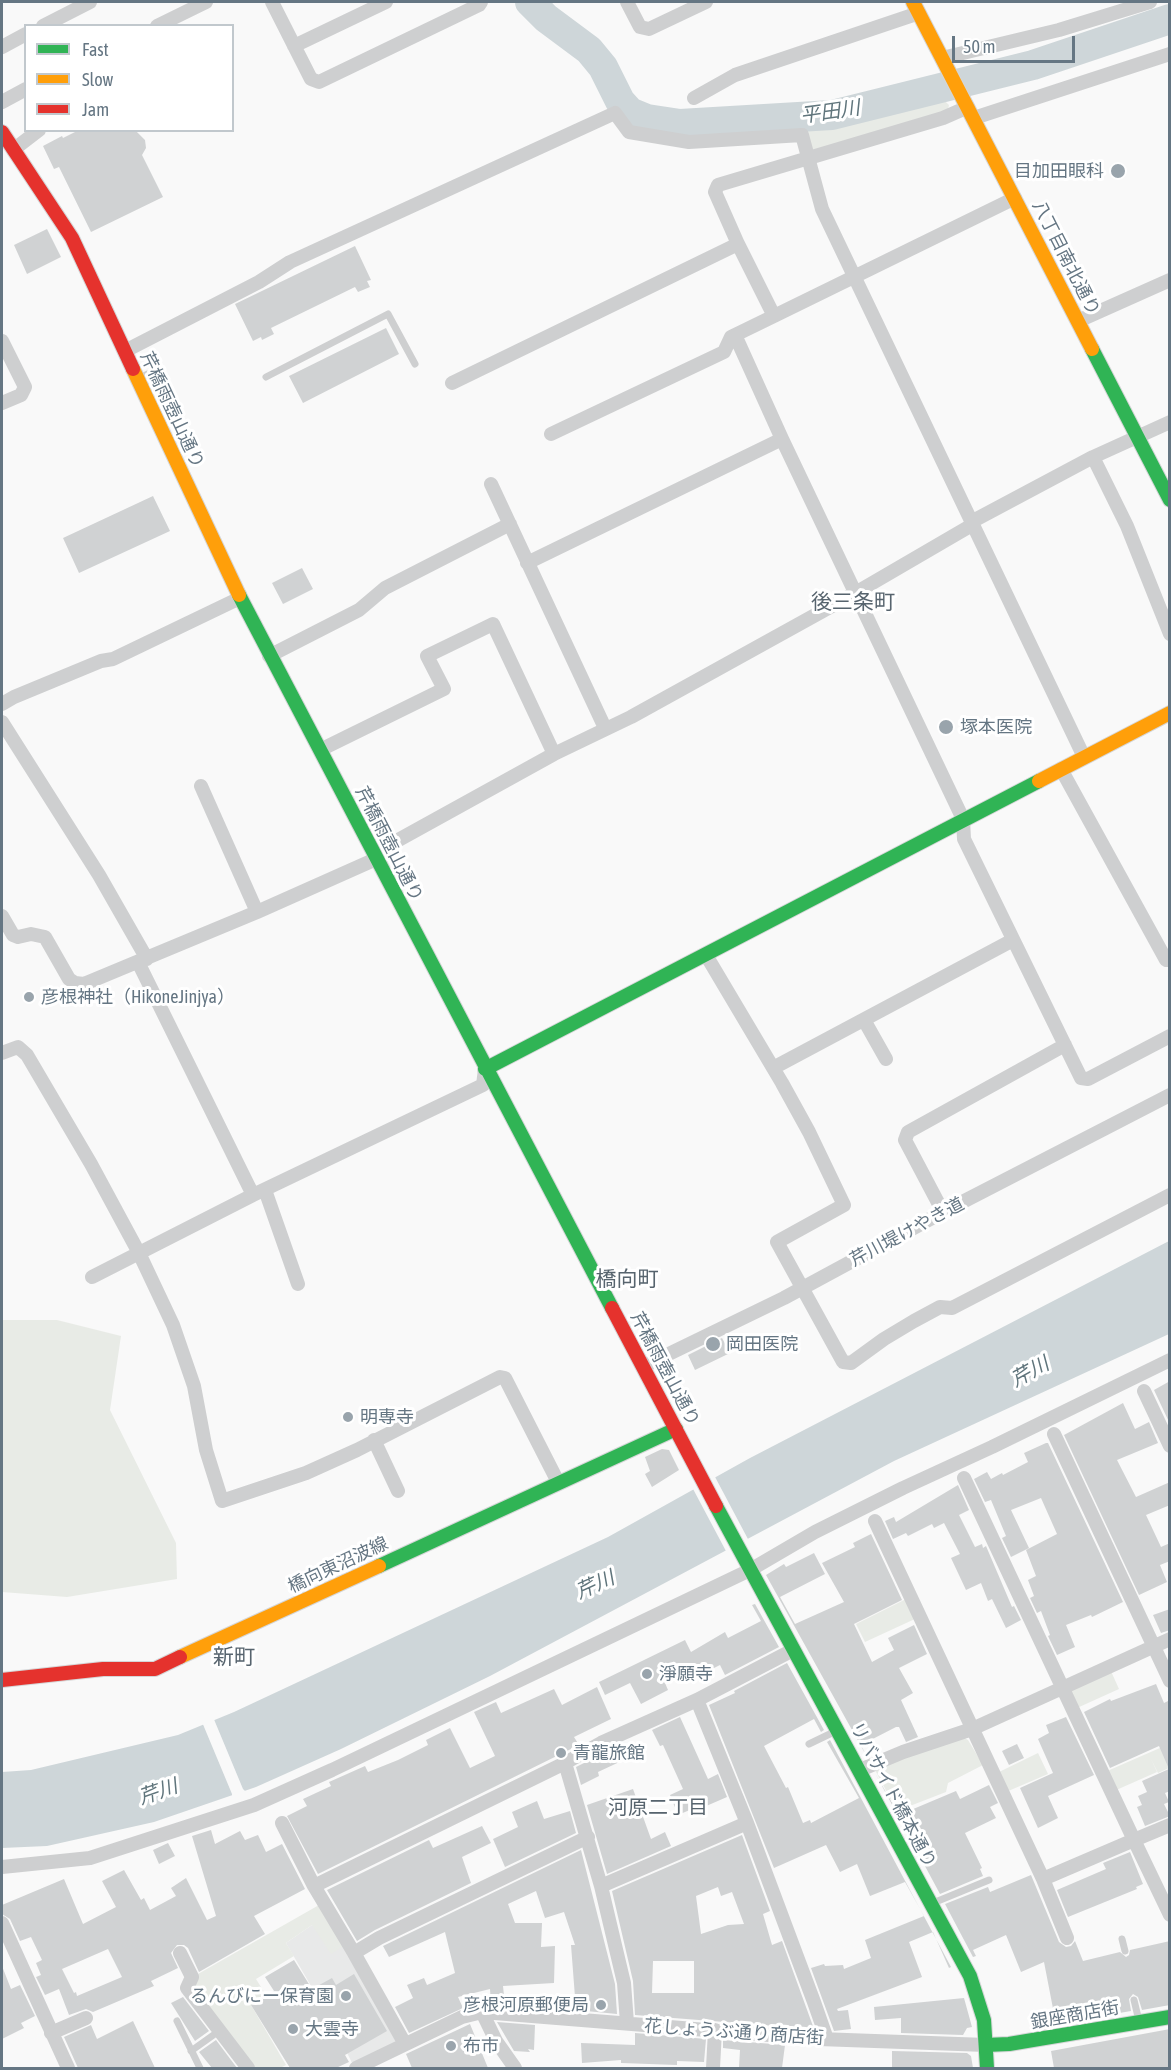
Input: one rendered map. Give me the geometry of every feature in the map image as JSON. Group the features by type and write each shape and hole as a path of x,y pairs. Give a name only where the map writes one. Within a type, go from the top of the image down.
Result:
{"main road":[{"name":"八丁目南北通り","path":"916,7 1170,500"},
{"name":"芹橋雨壺山通り","path":"2,132 72,238 84,277 107,327 125,351 138,379 166,427 240,598 485,1069 750,1570"},
{"path":"485,1069 1170,713"},
{"name":"橋向東沼波線","path":"2,1680 103,1670 155,1669 676,1428"},
{"name":"リバサイド橋本通り","path":"750,1570 793,1650 831,1708 838,1730 970,1976 984,2020 987,2068"},
{"name":"銀座商店街","path":"986,2045 1010,2044 1170,2017"}],"street":[{"path":"47,24 90,2"},
{"path":"161,24 206,2"},
{"path":"272,2 311,79 319,82 479,5 481,2"},
{"path":"294,46 386,2"},
{"path":"627,2 640,27 649,29 706,2"},
{"path":"944,62 1150,2"},
{"path":"694,98 735,75 916,7"},
{"path":"2,47 24,35"},
{"path":"774,316 715,192 718,185 807,160 969,109 1170,54"},
{"path":"2,102 24,90"},
{"path":"125,351 259,282 290,262 615,113 629,132 689,142 802,135 822,209 1084,757"},
{"path":"13,150 36,132"},
{"path":"551,434 724,352 731,337 735,334 1015,198"},
{"path":"452,382 738,244"},
{"path":"1078,321 1170,280"},
{"path":"735,334 782,439 857,592 963,819 964,839 1081,1078 1088,1079 1170,1036"},
{"path":"2,341 25,387 21,394 2,403"},
{"path":"2,916 13,935 18,937 31,934 45,937 69,979 75,983 84,984 257,912 376,859 382,849 554,754 631,717 857,592 971,524 1093,457 1170,422"},
{"path":"527,563 782,439"},
{"path":"1093,457 1127,526 1170,634"},
{"path":"491,484 604,728"},
{"path":"270,656 359,610 385,588 510,524"},
{"path":"2,704 101,661 113,659 240,598"},
{"path":"320,750 444,689 427,656 493,624 554,754"},
{"path":"2,722 99,875 259,1193 298,1284"},
{"path":"1061,769 1167,960"},
{"path":"201,786 257,912"},
{"path":"773,1068 1013,940"},
{"path":"706,954 809,1132 844,1205 777,1242 843,1362 851,1363 884,1339 940,1307 952,1308 1170,1195"},
{"path":"864,1020 886,1059"},
{"path":"943,1212 905,1140 908,1132 1065,1045"},
{"path":"2,1053 18,1047 27,1055 91,1164 139,1253 173,1324 194,1386 206,1450 222,1501 306,1473 500,1377 505,1378 558,1482"},
{"path":"92,1277 483,1085 485,1069"},
{"name":"芹川堤けやき道","path":"644,1366 802,1288 943,1212 1170,1095"},
{"path":"2,1867 90,1858 244,1809 332,1770 750,1570 815,1532 893,1492 992,1447 1170,1360"},
{"path":"1144,1391 1170,1446"},
{"path":"1054,1434 1170,1681"},
{"path":"374,1440 398,1491"},
{"path":"964,1478 1068,1683 1120,1815 1170,1915"},
{"path":"875,1521 951,1679 1067,1938"},
{"path":"860,1770 973,1727 1170,1639"},
{"path":"314,1888 566,1763 601,1743 697,1700 793,1650"},
{"path":"697,1700 717,1755 747,1823 814,2002 821,2041"},
{"path":"566,1763 601,1886 624,1983 627,2023"},
{"path":"282,1823 314,1888 405,2044"},
{"path":"601,1886 747,1823"},
{"path":"1042,1879 1170,1825"},
{"path":"354,1953 406,1924 588,1837"},
{"path":"2,1923 68,2068"},
{"path":"182,1951 192,1977 187,1988 248,2068"},
{"path":"356,2068 462,2017 482,2012 496,2041 515,2068"},
{"name":"花しょうぶ通り商店街","path":"482,2012 559,2021 627,2023 715,2030 793,2040 986,2045"},
{"path":"51,2033 86,2018"},
{"path":"713,2068 715,2030"}],"lane":[{"path":"266,377 388,314 415,364"},
{"path":"138,379 152,372"},
{"path":"809,1744 838,1730"},
{"path":"931,1904 989,1880"},
{"path":"1122,1939 1125,1951"},
{"path":"1134,2000 1139,2022"},
{"path":"1040,2020 1043,2038"},
{"path":"177,2021 200,2068"},
{"path":"191,2051 219,2031"}],"shaded area":[{"path":"943,99 949,105 948,110 811,152 806,131 829,128"},
{"path":"2,1320 57,1320 121,1336 110,1410 176,1543 177,1579 67,1597 2,1592"},
{"path":"908,1598 917,1618 865,1642 856,1624"},
{"path":"1110,1669 1119,1689 1077,1708 1069,1687"},
{"path":"963,1737 968,1740 983,1765 948,1783 946,1792 897,1811 875,1770 904,1756"},
{"path":"1169,1744 1169,1768 1158,1773 1151,1759 1157,1772 1114,1791 1105,1772"},
{"path":"1038,1753 1048,1774 1006,1792 997,1773"},
{"path":"319,1905 345,1945 331,1954 312,1925 286,1943 294,1956 256,1979 266,1995 251,2005 286,2065 280,2068 250,2068 190,1988 198,1974"},
{"name":"るんびにー保育園","path":"312,1925 346,1945 398,2042 353,2065 332,2022 286,1943"}],"water":[{"name":"芹川","path":"1169,1241 1169,1334 894,1461 490,1676 341,1749 256,1787 154,1822 47,1846 2,1848 2,1772 31,1770 178,1735 234,1712 608,1537 750,1458"}],"pier":[{"path":"714,1475 749,1541 727,1553 692,1487"},
{"path":"213,1717 243,1789 247,1793 232,1798 202,1722"}],"building":[{"path":"75,132 137,132 145,140 146,148 142,155 163,197 91,232 59,167 54,169 43,146 62,136 63,138"},
{"path":"47,229 61,257 27,274 14,245"},
{"path":"355,246 371,280 367,281 370,287 358,292 355,287 271,328 274,334 262,340 261,337 253,341 235,304"},
{"path":"386,328 399,354 303,403 289,376"},
{"path":"153,496 170,531 79,573 63,538"},
{"path":"302,568 313,589 283,604 272,583"},
{"name":"岡田医院","path":"722,1338 730,1353 695,1370 688,1355"},
{"path":"1170,1381 1170,1424 1154,1390"},
{"path":"1123,1403 1135,1429 1149,1422 1158,1443 1117,1460 1136,1497 1170,1482 1170,1505 1146,1515 1161,1547 1170,1543 1170,1561 1160,1565 1167,1582 1139,1595 1064,1435"},
{"path":"1048,1443 1123,1602 1092,1617 1091,1615 1066,1625 1075,1647 1057,1655 1048,1636 1050,1635 1041,1611 1037,1613 1030,1598 1034,1596 1028,1580 1036,1576 1026,1550 1057,1534 1041,1498 1011,1510 1029,1548 1011,1557 1002,1538 1006,1536 991,1500 985,1502 974,1479 987,1472 991,1479 1002,1473 1003,1475 1028,1462 1024,1453"},
{"path":"662,1449 669,1450 679,1470 652,1487 645,1474 650,1471 645,1457"},
{"path":"958,1485 969,1510 959,1515 975,1547 982,1544 983,1548 986,1546 1012,1607 1014,1606 1021,1620 1006,1628 992,1599 988,1601 981,1583 966,1590 951,1558 960,1554 944,1523 934,1528 932,1524 908,1536 906,1533 893,1539 885,1521 894,1517 896,1522"},
{"path":"871,1534 902,1600 854,1624 872,1662 894,1650 888,1638 914,1625 927,1654 899,1668 913,1693 901,1700 918,1737 906,1742 899,1727 896,1727 861,1745 867,1757 766,1575 784,1564 786,1567 814,1553 825,1574 780,1597 795,1624 844,1602 822,1563 855,1547 853,1543"},
{"path":"755,1604 779,1647 725,1675 720,1665 686,1682 678,1668 662,1676 668,1690 641,1704 630,1683 605,1695 599,1682 685,1640 691,1652 725,1632 728,1638 761,1621 752,1605"},
{"path":"1170,1609 1170,1630 1161,1633 1153,1615"},
{"path":"787,1663 824,1730 821,1732 814,1719 764,1746 786,1788 788,1787 803,1823 810,1820 811,1823 859,1798 827,1742 830,1740 920,1909 905,1882 870,1896 857,1864 840,1872 826,1845 774,1868 709,1705"},
{"path":"1156,1684 1164,1703 1170,1700 1170,1791 1165,1793 1169,1802 1164,1804 1170,1816 1145,1826 1137,1807 1142,1805 1138,1796 1147,1792 1142,1781 1169,1769 1159,1746 1110,1768 1084,1712 1110,1699 1111,1701"},
{"path":"597,1687 611,1719 574,1737 579,1745 318,1874 287,1816 307,1806 303,1799 331,1786 329,1782 365,1766 368,1772 398,1760 428,1745 426,1740 450,1728 470,1768 495,1756 474,1712 496,1702 501,1713 554,1689 562,1705"},
{"path":"680,1717 708,1779 718,1774 727,1797 678,1815 670,1795 683,1789 663,1745 660,1746 652,1730"},
{"path":"1066,1717 1094,1775 1048,1796 1058,1818 1038,1828 1020,1788 1053,1773 1038,1739 1049,1733 1046,1725"},
{"path":"622,1744 628,1758 598,1772 599,1776 581,1785 576,1767"},
{"path":"1017,1744 1024,1758 1009,1765 1002,1751"},
{"path":"875,1773 899,1815 956,1791 960,1799 989,1785 998,1803 990,1807 996,1818 965,1833 982,1868 980,1869 983,1876 940,1894"},
{"path":"633,1789 651,1839 665,1832 671,1846 607,1874 587,1805"},
{"path":"537,1801 544,1819 570,1811 576,1833 505,1867 493,1839 518,1827 512,1812"},
{"path":"482,1826 491,1843 462,1857 471,1883 357,1941 327,1890 429,1840 433,1848"},
{"path":"211,1830 215,1844 240,1831 245,1840 258,1835 266,1852 282,1844 305,1889 254,1916 265,1934 199,1972 188,1948 184,1945 177,1945 171,1953 178,1968 151,1981 154,1986 93,2012 86,2009 69,2015 59,1989 45,1995 36,1977 41,1975 36,1963 42,1960 31,1937 20,1941 10,1919 2,1914 2,1905 64,1879 83,1924 116,1907 102,1881 124,1870 141,1900 144,1898 150,1910 176,1896 171,1888 186,1878 207,1920 216,1916 192,1836","holes":["108,1949 122,1977 77,1996 62,1969"]},
{"path":"742,1835 770,1911 763,1914 772,1945 782,1941 814,2029 635,2015 633,1981 612,1891","holes":["718,1887 721,1896 732,1892 744,1924 728,1925 701,1934 696,1896","653,1961 694,1961 694,1993 652,1993"]},
{"path":"168,1843 175,1856 159,1864 153,1850"},
{"path":"581,1850 615,1984 617,2014 576,2010 571,1945 575,1945 564,1912 545,1918 536,1891 508,1904 515,1923 542,1923 541,1947 555,1946 554,1983 503,1986 505,2005 491,2004 490,1989 458,1997 463,2008 409,2033 395,2007 413,1998 407,1985 424,1978 427,1985 455,1973 445,1932 389,1957 383,1946"},
{"path":"1130,1852 1143,1884 1136,1887 1137,1889 1068,1917 1057,1890 1106,1869 1103,1863"},
{"path":"1031,1875 1059,1942 1066,1947 1071,1946 1075,1941 1083,1961 1120,1952 1126,1957 1130,1950 1170,1941 1170,2005 1142,2010 1138,1997 1133,1994 1129,1999 1131,2011 1056,2024 1044,1962 1021,1972 1006,1935 973,1950 976,1956 973,1957 945,1904 988,1887 990,1892"},
{"path":"924,1916 932,1932 909,1942 922,1977 837,2009 838,2011 848,2010 851,2029 834,2031 811,1968 824,1964 825,1966 843,1965 844,1969 871,1958 865,1940"},
{"path":"936,1939 951,1967 949,1968"},
{"path":"294,1960 312,1989 332,1978 336,1985 354,1974 387,2031 345,2055 349,2062 336,2068 290,2068 251,2005 274,1991 265,1977"},
{"path":"2,1966 11,1989 20,1985 35,2016 21,2023 24,2028 2,2039"},
{"path":"183,1997 209,2031 195,2041 171,2003"},
{"path":"964,1998 972,2027 967,2028 963,2035 901,2033 901,2018 875,2020 874,2007"},
{"path":"133,2021 155,2068 78,2068 64,2037 91,2025 97,2039"},
{"path":"497,2022 535,2025 534,2050 514,2051"},
{"path":"470,2024 488,2068 412,2068 406,2054"},
{"path":"1170,2029 1170,2068 1054,2068 1051,2051"},
{"path":"635,2033 706,2039 704,2062 677,2061 677,2065 621,2063 621,2060 582,2063 581,2043 635,2045"},
{"path":"216,2040 237,2068 212,2068 199,2052"},
{"path":"723,2040 785,2045 782,2068 739,2068 740,2050 723,2048"},
{"path":"892,2051 967,2053 971,2056 973,2068 892,2068"}],"waterway":[{"name":"平田川","path":"530,2 546,18 589,50 603,67 620,101 630,112 647,119 680,124 832,115 1033,65 1170,19"}],"traffic: fast":[{"path":"1092,349 1170,500"},
{"path":"239,595 612,1308"},
{"path":"485,1069 1039,781"},
{"path":"379,1566 676,1429"},
{"path":"716,1506 970,1976 984,2020 987,2068"},
{"path":"986,2045 1009,2044 1170,2017"}],"traffic: slow":[{"path":"913,2 1092,349"},
{"path":"133,369 239,595"},
{"path":"1039,781 1170,713"},
{"path":"180,1657 379,1566"}],"traffic: jam":[{"path":"2,132 72,238 133,369"},
{"path":"612,1308 716,1506"},
{"path":"2,1680 103,1669 155,1669 180,1657"}],"place":[{"name":"目加田眼科","path":"1118,171"},
{"name":"塚本医院","path":"946,727"},
{"name":"彦根神社（HikoneJinjya）","path":"29,997"},
{"name":"岡田医院","path":"713,1344"},
{"name":"明専寺","path":"348,1417"},
{"name":"淨願寺","path":"647,1674"},
{"name":"青龍旅館","path":"561,1753"},
{"name":"るんびにー保育園","path":"346,1996"},
{"name":"彦根河原郵便局","path":"601,2005"},
{"name":"大雲寺","path":"293,2029"},
{"name":"布市","path":"451,2046"}],"district":[{"name":"後三条町","path":"853,602"},
{"name":"橋向町","path":"627,1279"},
{"name":"新町","path":"234,1657"},
{"name":"河原二丁目","path":"658,1808"}]}
